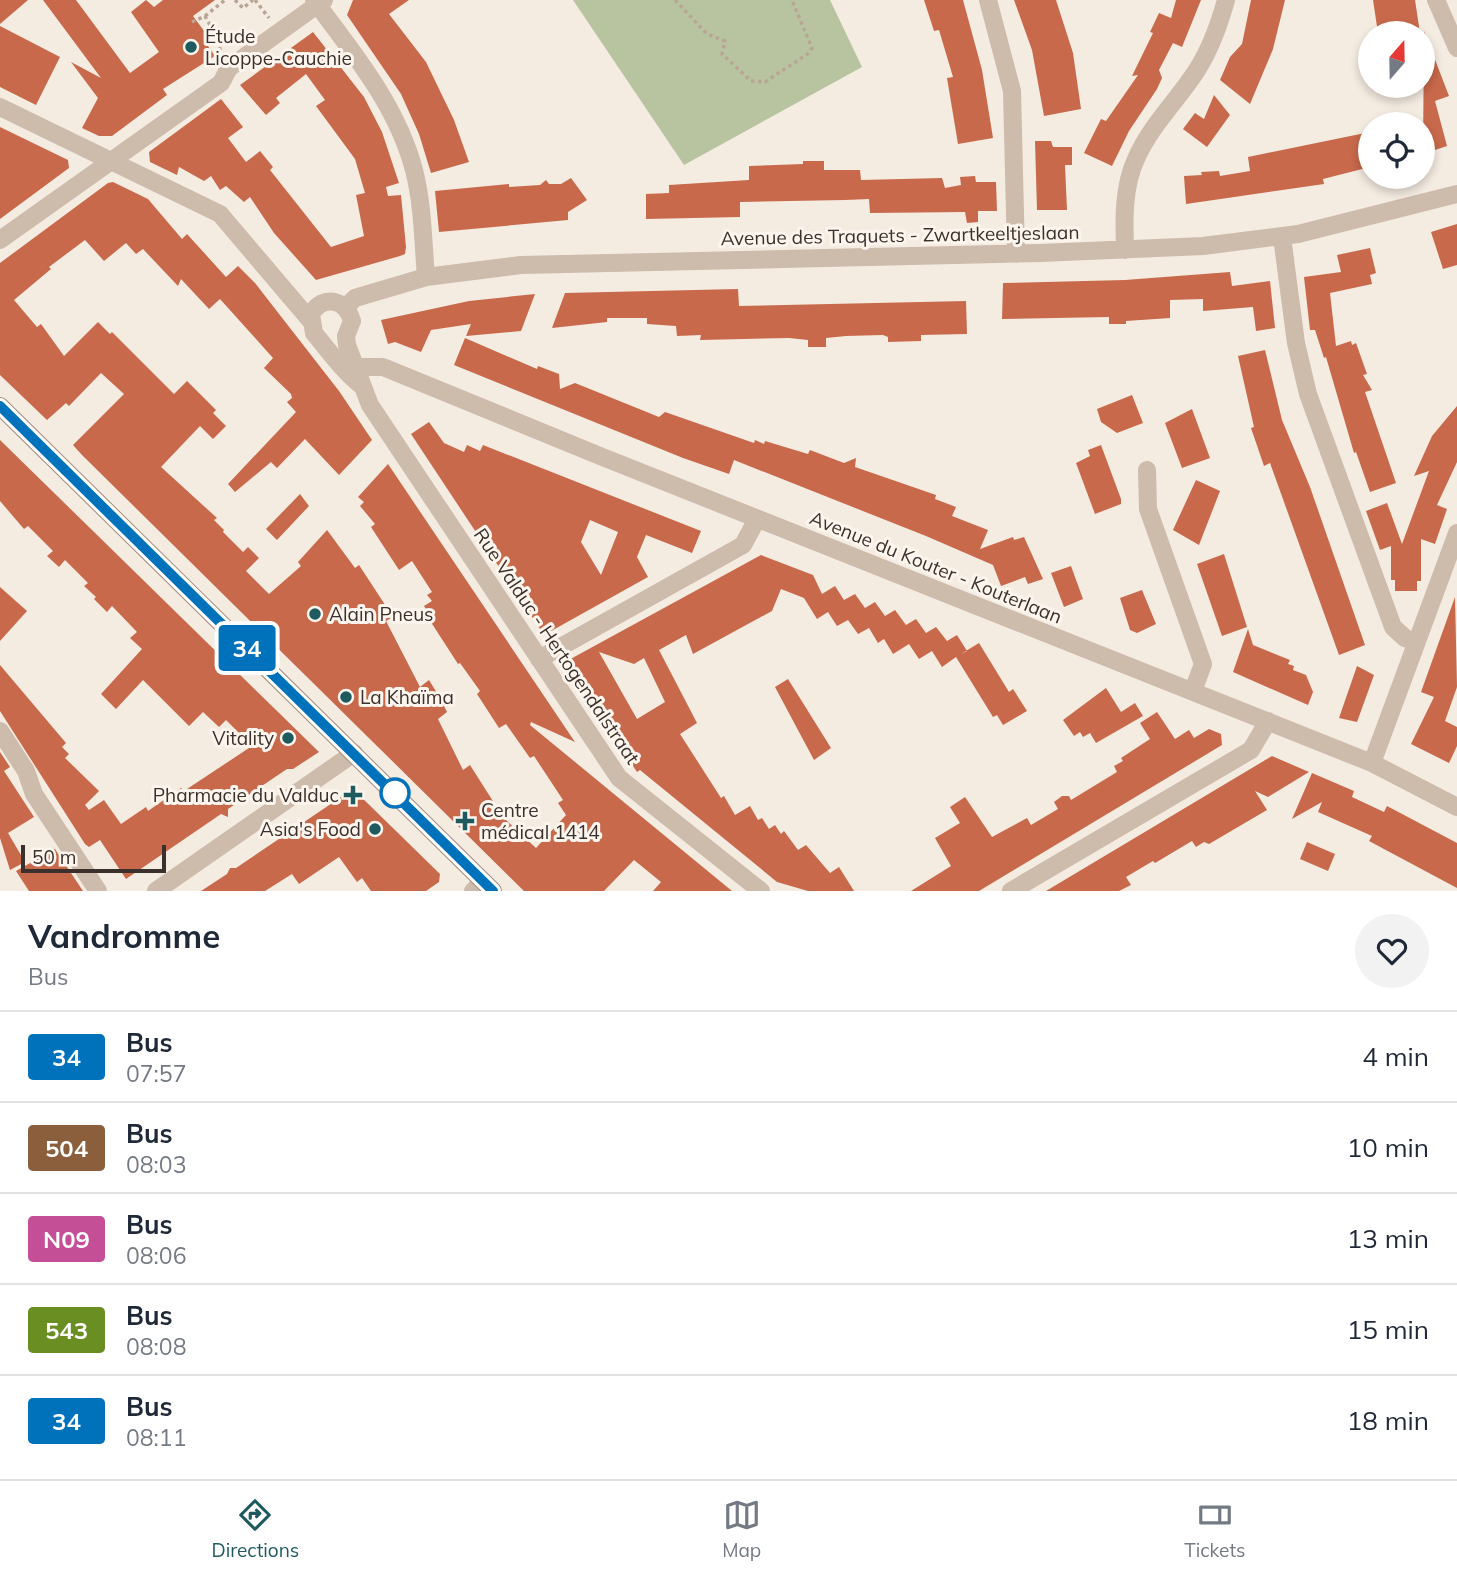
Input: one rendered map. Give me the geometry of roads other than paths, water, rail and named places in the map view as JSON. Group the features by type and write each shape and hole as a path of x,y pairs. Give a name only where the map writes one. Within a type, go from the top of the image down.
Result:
{"main road":[{"path":"0,406 354,753 483,888"}],"street":[{"path":"988,0 1012,91 1016,254"},
{"path":"1125,250 1127,188 1135,161 1159,118 1196,71 1211,46 1226,0"},
{"path":"1436,0 1457,48"},
{"path":"0,240 221,83 229,68 318,1 373,79 397,122 414,170 421,213 426,277"},
{"name":"Rue Valduc - Hertogendalstraat","path":"0,107 220,214 310,320 314,333 324,341 345,372 362,386"},
{"name":"Avenue des Traquets - Zwartkeeltjeslaan","path":"346,307 355,298 426,277 521,265 1016,254 1203,246 1282,237 1367,219 1457,194"},
{"path":"1282,237 1296,343 1308,394 1393,627 1405,638 1416,642"},
{"name":"Rue Valduc - Hertogendalstraat","path":"281,286 324,302 335,301 346,307 352,321 346,336 370,405 619,778 761,891"},
{"path":"310,320 314,309 324,302"},
{"path":"324,341 332,342 346,336"},
{"name":"Avenue du Kouter - Kouterlaan","path":"356,367 383,367 1372,763 1457,807"},
{"path":"362,386 395,374"},
{"path":"1147,470 1148,509 1203,664 1193,691"},
{"path":"539,659 743,545 757,519"},
{"path":"1372,763 1457,533"},
{"path":"1011,891 1251,750 1268,721"},
{"path":"0,731 26,771 34,794 98,891"},
{"path":"156,891 354,753"}],"place":[{"name":"Étude Licoppe-Cauchie","path":"191,47"},
{"name":"Alain Pneus","path":"315,614"},
{"name":"La Khaïma","path":"346,697"},
{"name":"Vitality","path":"288,738"},
{"name":"Pharmacie du Valduc","path":"353,795"},
{"name":"Centre médical 1414","path":"465,821"},
{"name":"Asia's Food","path":"375,829"}]}
